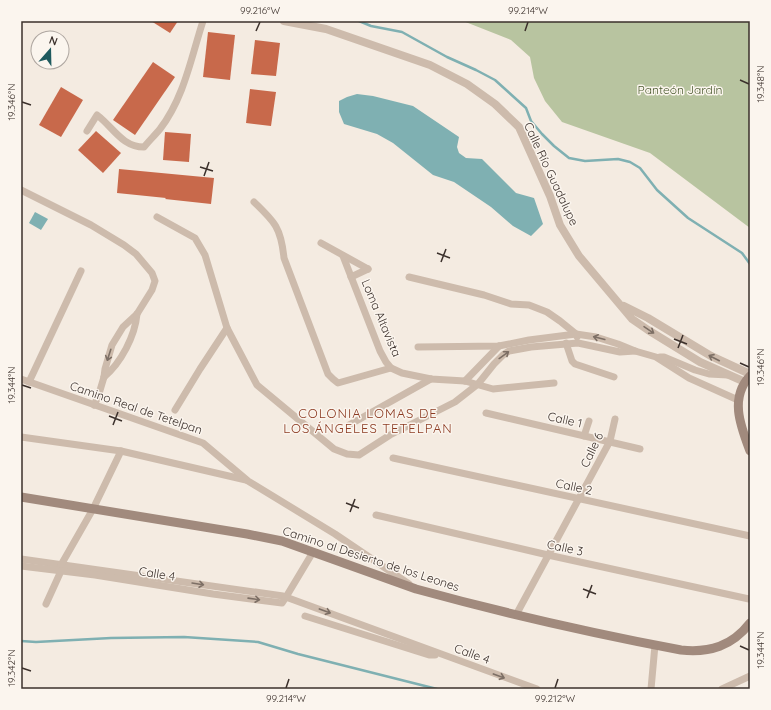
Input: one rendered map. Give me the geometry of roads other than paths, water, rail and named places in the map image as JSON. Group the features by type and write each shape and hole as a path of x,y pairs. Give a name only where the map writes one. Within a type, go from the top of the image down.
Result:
{"main road":[{"path":"748,377 738,400 737,409 750,451"},
{"name":"Camino al Desierto de los Leones","path":"21,497 282,541 416,589 516,615 656,646 694,652 710,650 727,643 743,632 750,623"}],"street":[{"path":"87,131 96,116 129,145 144,147 160,128 181,91 203,21"},
{"name":"Calle Río Guadalupe","path":"284,21 326,29 430,65 467,84 495,104 519,127 550,196 560,225 579,256 632,319 700,362 728,375 748,377"},
{"path":"21,190 91,226 124,245 136,254 152,273 155,281 152,290 137,314 123,327 114,342 98,397 94,405"},
{"path":"254,202 269,216 280,233 284,258 328,374 338,383 391,368"},
{"path":"157,217 195,238 205,255 227,328 257,385 334,449 347,454 359,455 390,435 455,402 478,384 494,364 509,351 566,343 578,343 620,352 635,351"},
{"path":"321,243 368,269 351,277"},
{"name":"Loma Altavista","path":"343,256 380,351 391,368 402,373 431,379 465,381 494,389 554,383"},
{"path":"29,382 81,271"},
{"path":"409,277 484,295 511,304 529,305 547,312 576,334 578,343"},
{"name":"Calle Río Guadalupe","path":"620,304 648,318 748,377"},
{"path":"104,377 109,373 134,333 137,314"},
{"path":"175,410 227,328"},
{"path":"418,347 499,346 529,340 576,334 596,337 635,351 656,357 664,357 694,370 709,374 728,375"},
{"path":"114,342 126,348"},
{"path":"566,343 572,361 575,364 614,377"},
{"path":"463,396 465,381 499,346"},
{"path":"656,357 689,378 738,400"},
{"name":"Camino Real de Tetelpan","path":"21,379 203,443 248,481 335,534 416,589"},
{"path":"349,425 431,379"},
{"name":"Calle 1","path":"486,413 640,449"},
{"name":"Calle 6","path":"516,615 610,441 615,419"},
{"path":"584,436 589,421"},
{"path":"21,437 121,451 248,481"},
{"path":"46,604 61,568 93,509 121,451"},
{"name":"Calle 2","path":"393,458 750,536"},
{"name":"Calle 3","path":"376,515 548,555 749,599"},
{"path":"286,597 313,552"},
{"name":"Calle 4","path":"21,559 61,568"},
{"name":"Calle 4","path":"21,566 61,568 286,597 537,689"},
{"path":"305,616 429,655 440,654"},
{"path":"652,689 656,646"},
{"path":"722,689 750,676"}],"water":[{"path":"357,94 373,96 413,106 459,137 457,147 459,153 466,158 482,159 516,193 534,198 543,224 531,236 513,226 491,207 454,182 433,175 393,143 377,134 344,124 339,112 339,101"},
{"path":"35,212 48,219 41,230 29,223"}],"waterway":[{"path":"359,21 371,26 402,32 447,57 495,80 526,108 531,121 542,134 569,158 585,161 618,159 630,162 640,168 657,190 688,218 742,253 750,264"},
{"path":"21,641 36,642 111,638 184,637 258,642 298,654 437,689"}],"district":[{"name":"COLONIA LOMAS DE LOS ÁNGELES TETELPAN","path":"368,420"}],"park label":[{"name":"Panteón Jardín","path":"680,90"}]}
